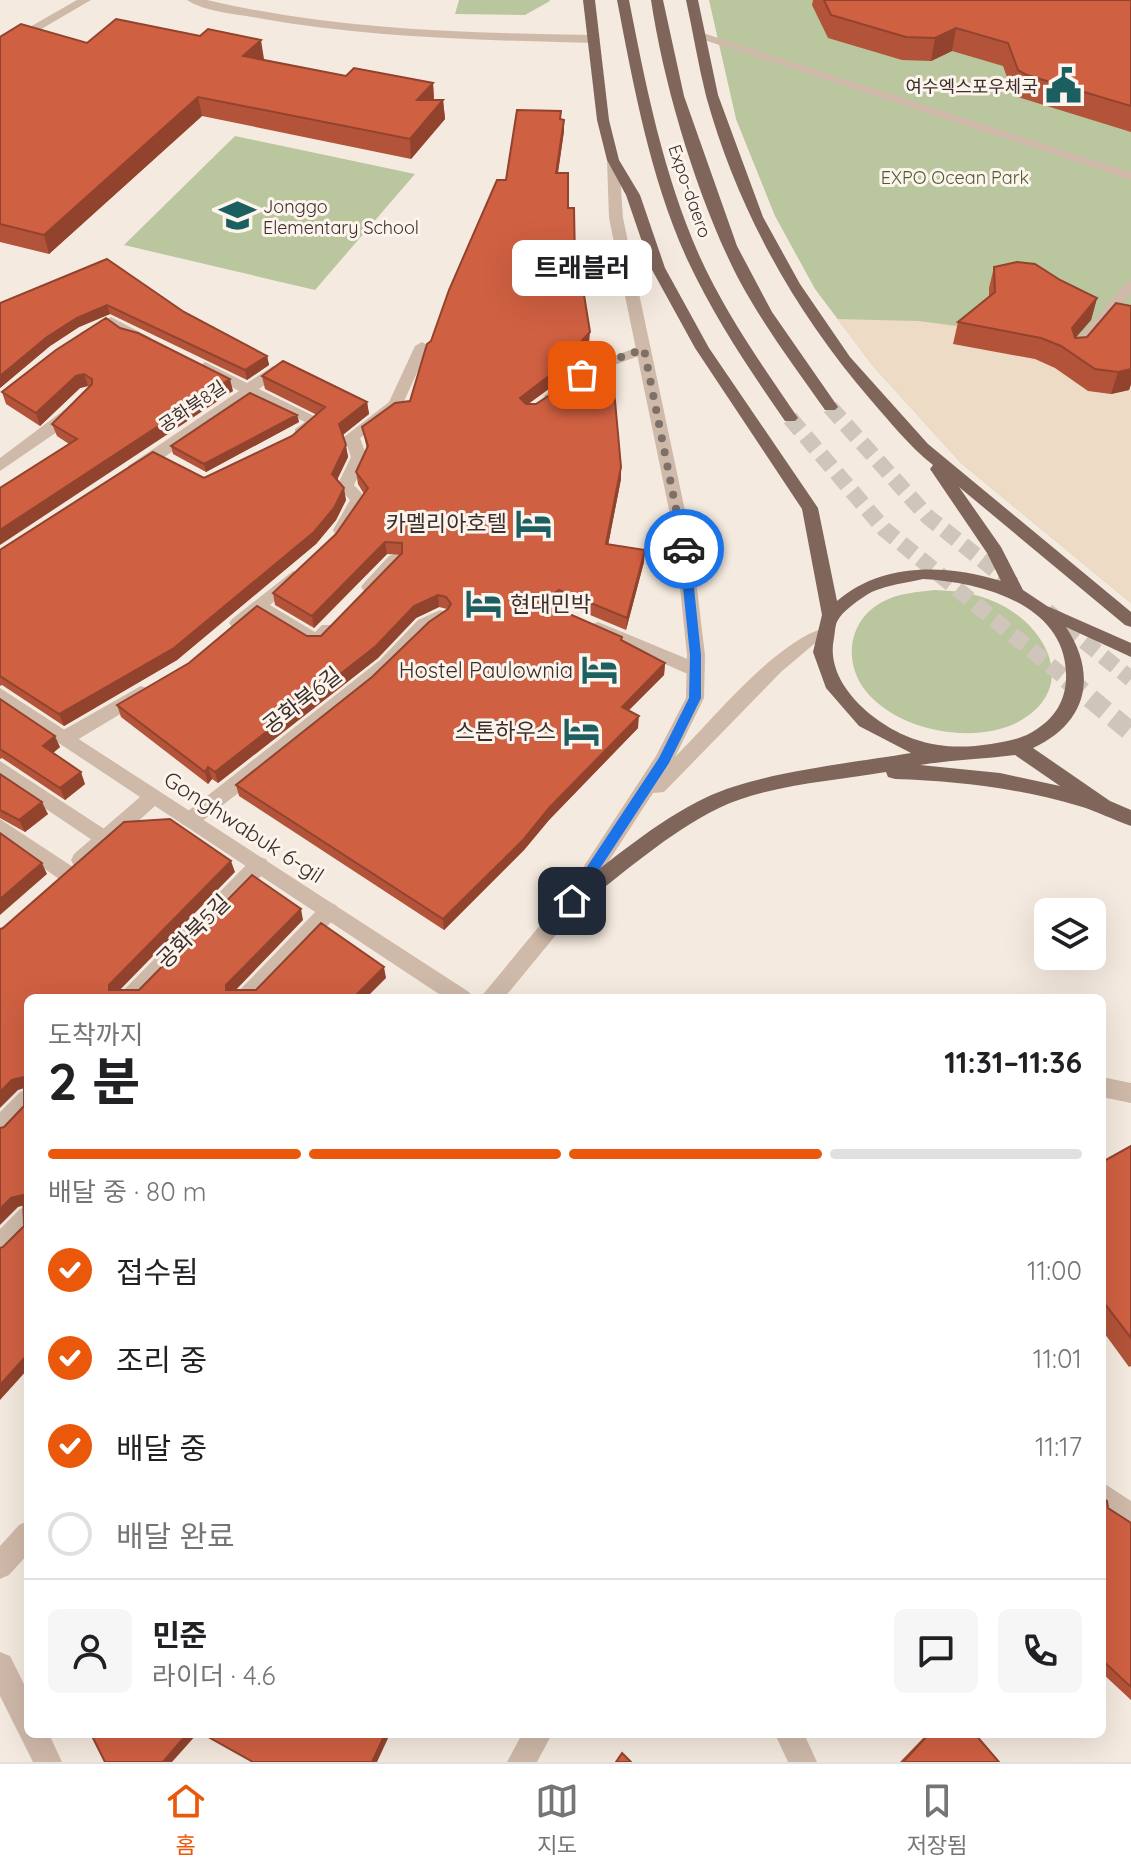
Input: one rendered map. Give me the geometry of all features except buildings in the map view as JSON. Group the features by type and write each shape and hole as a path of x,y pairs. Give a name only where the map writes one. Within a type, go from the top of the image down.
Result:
{"main road":[{"path":"589,0 603,120 613,160 633,195 658,268 678,307 702,348 810,508 831,616"},
{"name":"Expo-daero","path":"623,0 645,114 683,232 732,332 790,418"},
{"name":"Expo-daero","path":"657,0 662,39 681,113 725,231 745,277 766,313 830,407"},
{"path":"692,0 712,95 731,152 756,217 785,271 845,360 922,448 995,551 1016,594"},
{"path":"922,448 1131,621"},
{"path":"1039,608 1055,623 1075,658 1075,694 1068,711 1056,725 1039,738 1018,747 983,754 946,753 902,742 864,722 849,709 828,679 823,664 824,634 831,616 859,590 899,576 923,573 971,577 1016,594 1131,651"},
{"path":"1018,747 1103,806"},
{"path":"572,901 698,809 775,784 946,753"},
{"path":"847,773 927,772 1020,781 1103,806 1131,818"}],"street":[{"path":"0,49 85,0"},
{"path":"193,0 279,19 402,35 594,39"},
{"path":"699,35 1131,176"},
{"path":"494,994 572,901 629,816 695,698 696,670 683,539 616,218 613,160"},
{"path":"1073,354 1131,285"},
{"path":"73,342 111,321 130,335 161,345"},
{"path":"331,542 345,525 359,499 345,486 359,457 352,437 396,405 422,346"},
{"path":"544,401 591,369 644,349"},
{"path":"187,358 250,391"},
{"name":"공화북8길","path":"118,480 163,458 250,391 254,384 278,369"},
{"name":"공화북8길","path":"250,391 316,421 286,442"},
{"path":"0,466 51,429 86,394"},
{"path":"360,598 395,560"},
{"path":"221,637 302,569"},
{"path":"258,606 317,641 338,619"},
{"name":"공화북6길","path":"190,820 386,665 424,624 440,616"},
{"path":"585,623 696,670"},
{"path":"629,816 775,667 808,640 824,634"},
{"path":"65,738 158,683"},
{"name":"Gonghwabuk 6-gil","path":"0,695 456,994"},
{"path":"0,768 105,839"},
{"path":"0,827 61,878 154,796"},
{"name":"공화북5길","path":"131,994 259,865"},
{"path":"247,994 329,911"},
{"path":"1106,1088 1131,1093"},
{"path":"0,1127 24,1103"},
{"path":"0,1245 24,1221"},
{"path":"1106,1498 1131,1518"},
{"path":"0,1566 24,1539"},
{"path":"0,1666 24,1714"},
{"path":"36,1738 48,1762"},
{"path":"521,1762 536,1738"},
{"path":"791,1738 803,1762"}],"green space":[{"path":"459,0 550,1 525,15 455,14"},
{"name":"EXPO Ocean Park","path":"709,0 1131,0 1131,603 961,463 873,366 815,289 775,216 736,119"},
{"path":"235,136 415,174 315,290 124,245"},
{"path":"935,590 988,599 1013,612 1029,625 1049,658 1052,675 1048,692 1037,708 1018,722 999,729 956,733 934,730 893,714 875,701 862,686 856,674 852,651 853,639 863,618 888,599"}],"shaded area":[{"path":"837,319 918,321 989,330 1131,379 1131,603 961,463 873,366"}],"tunnel":[{"path":"830,407 928,517 1015,586"},
{"path":"790,418 884,529 1069,681"},
{"path":"1047,611 1131,679"},
{"path":"1067,679 1131,732"}],"way so far":[{"path":"582,375 644,349 684,549"}],"place":[{"name":"여수엑스포우체국","path":"1064,86"},
{"name":"Jonggo Elementary School","path":"237,216"},
{"name":"트래블러","path":"582,375"},
{"name":"카멜리아호텔","path":"533,523"},
{"name":"현대민박","path":"484,604"},
{"name":"Hostel Paulownia","path":"599,670"},
{"name":"스톤하우스","path":"582,731"}],"route":[{"path":"572,901 664,760 695,698 696,655 684,549"}]}
